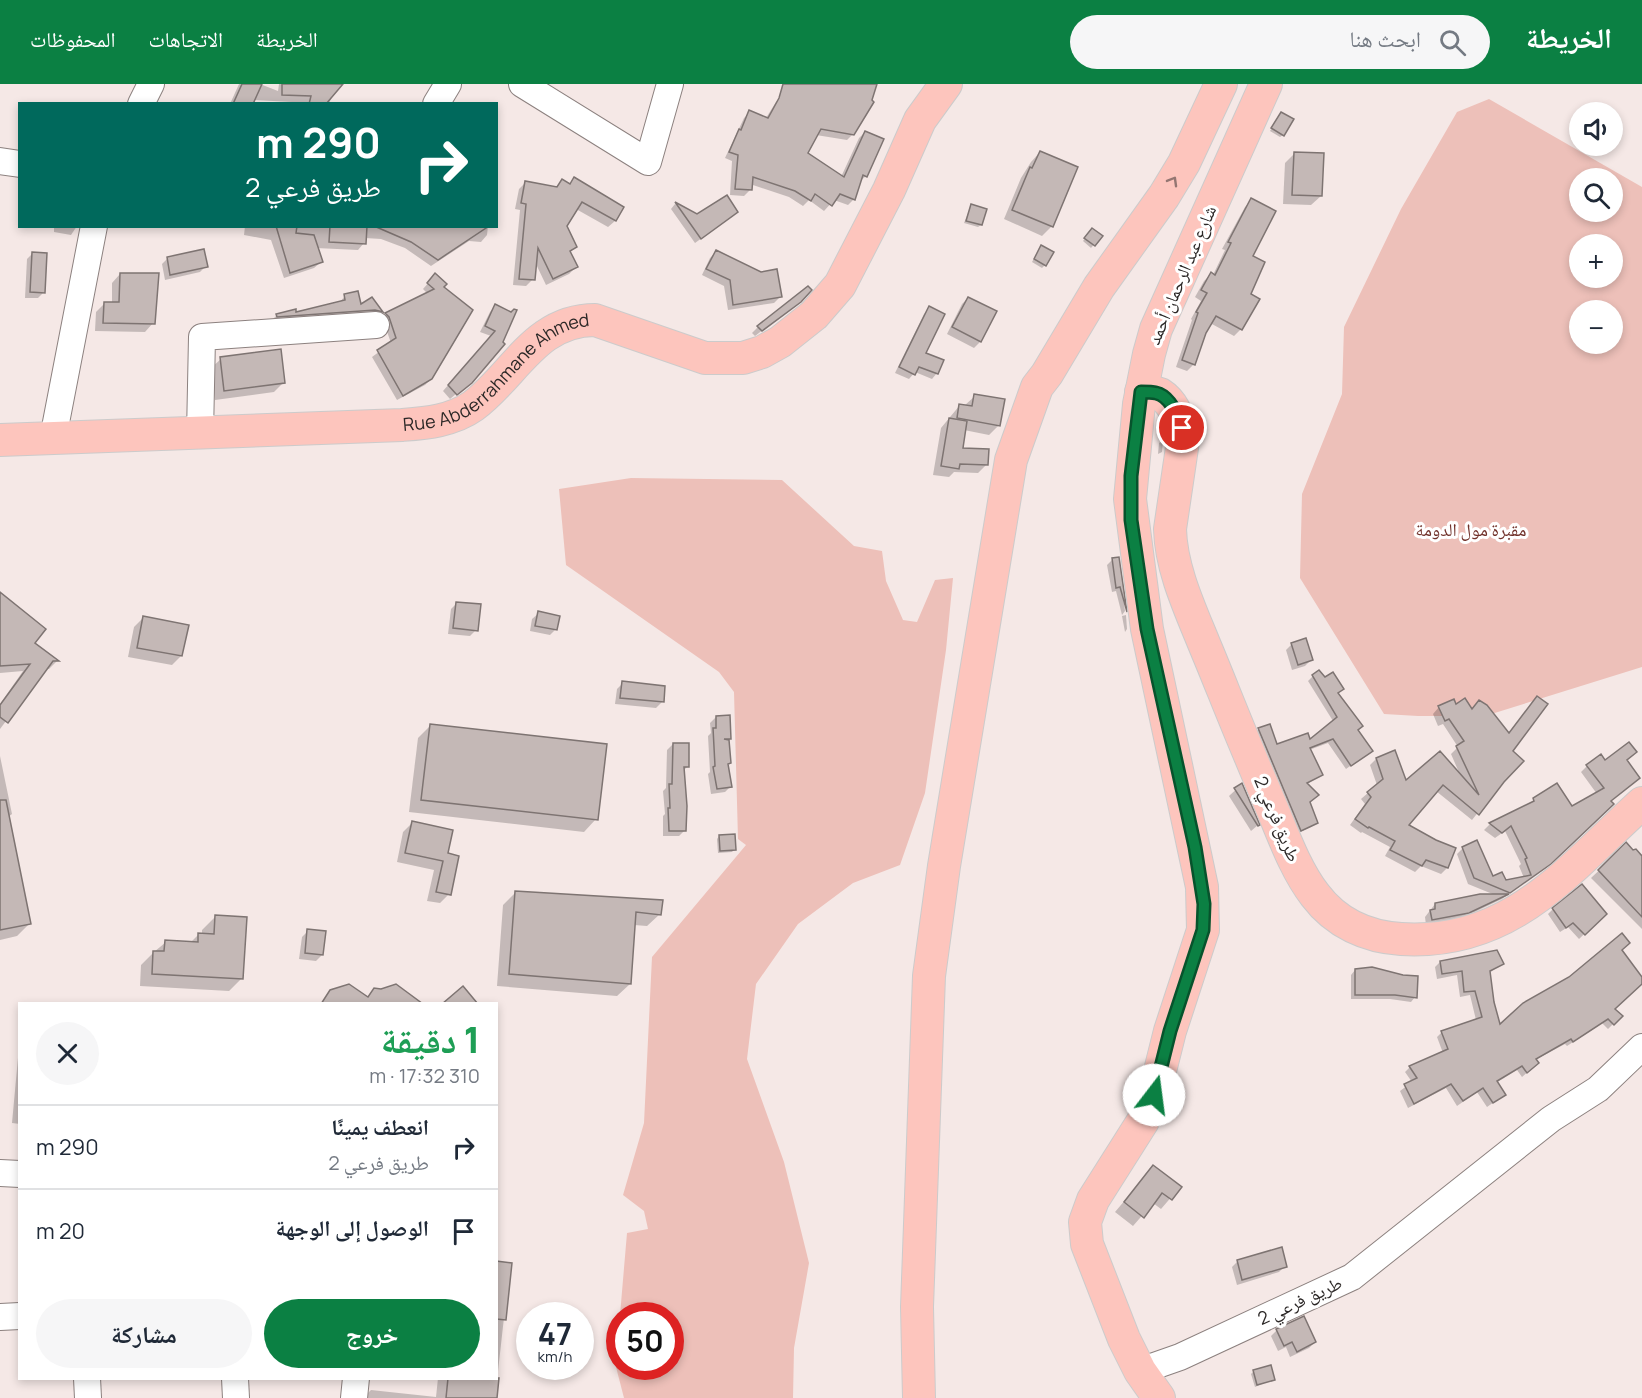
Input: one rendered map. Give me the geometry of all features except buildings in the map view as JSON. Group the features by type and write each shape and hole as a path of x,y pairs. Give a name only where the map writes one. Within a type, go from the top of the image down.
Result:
{"main road":[{"name":"Rue Abderrahmane Ahmed","path":"0,440 402,425 447,419 472,406 544,336 578,320 595,320 705,358 743,358 762,352 799,329 827,302 840,285 889,190 920,120 946,84"},
{"path":"1037,387 1037,368 1054,332 1151,179 1182,124 1198,84"},
{"path":"919,1398 917,1306 929,976 946,854 1011,460 1037,387 1099,287 1164,196 1184,163 1221,84"},
{"name":"شارع عبد الرحمان أحمد","path":"1159,1398 1140,1371 1124,1339 1087,1244 1085,1222 1093,1200 1143,1121 1154,1095 1170,1031 1203,930 1204,904 1195,847 1147,629 1131,520 1131,476 1141,392 1156,329 1266,84"},
{"name":"طريق فرعي 2","path":"1141,392 1159,393 1167,400 1179,418 1182,428 1183,441 1170,529 1171,543 1191,613 1289,849 1314,894 1335,916 1368,934 1411,940 1466,933 1496,923 1521,910 1545,893 1642,803"}],"street":[{"path":"142,102 151,84"},
{"path":"437,102 448,84"},
{"path":"522,84 648,162 670,84"},
{"path":"0,161 18,164"},
{"path":"53,438 94,228"},
{"path":"200,434 202,337 376,325"},
{"name":"طريق فرعي 2","path":"1140,1371 1180,1357 1352,1277 1551,1119 1598,1089 1642,1047"},
{"path":"0,1173 18,1174"},
{"path":"0,1317 18,1316"},
{"path":"87,1380 88,1398"},
{"path":"235,1380 236,1398"},
{"path":"354,1398 356,1380"}],"green space":[{"name":"مقبرة مول الدومة","path":"1489,99 1569,145 1569,156 1588,156 1609,168 1569,168 1569,222 1623,222 1623,176 1642,187 1642,667 1485,716 1384,714 1300,578 1302,494 1342,394 1344,327 1401,209 1457,112"},
{"path":"631,478 782,480 854,546 882,551 886,581 903,620 917,622 935,580 953,578 946,650 925,793 900,865 853,883 798,924 756,984 747,1059 784,1162 809,1263 794,1348 793,1398 624,1398 619,1380 684,1380 684,1302 621,1302 627,1233 648,1229 644,1211 623,1195 644,1123 652,957 746,845 738,839 734,692 719,672 566,565 559,489"}],"route":[{"path":"1154,1095 1170,1031 1197,953 1203,930 1204,904 1195,847 1147,629 1131,520 1131,476 1141,392 1159,393 1167,400 1179,418 1182,428"}]}
